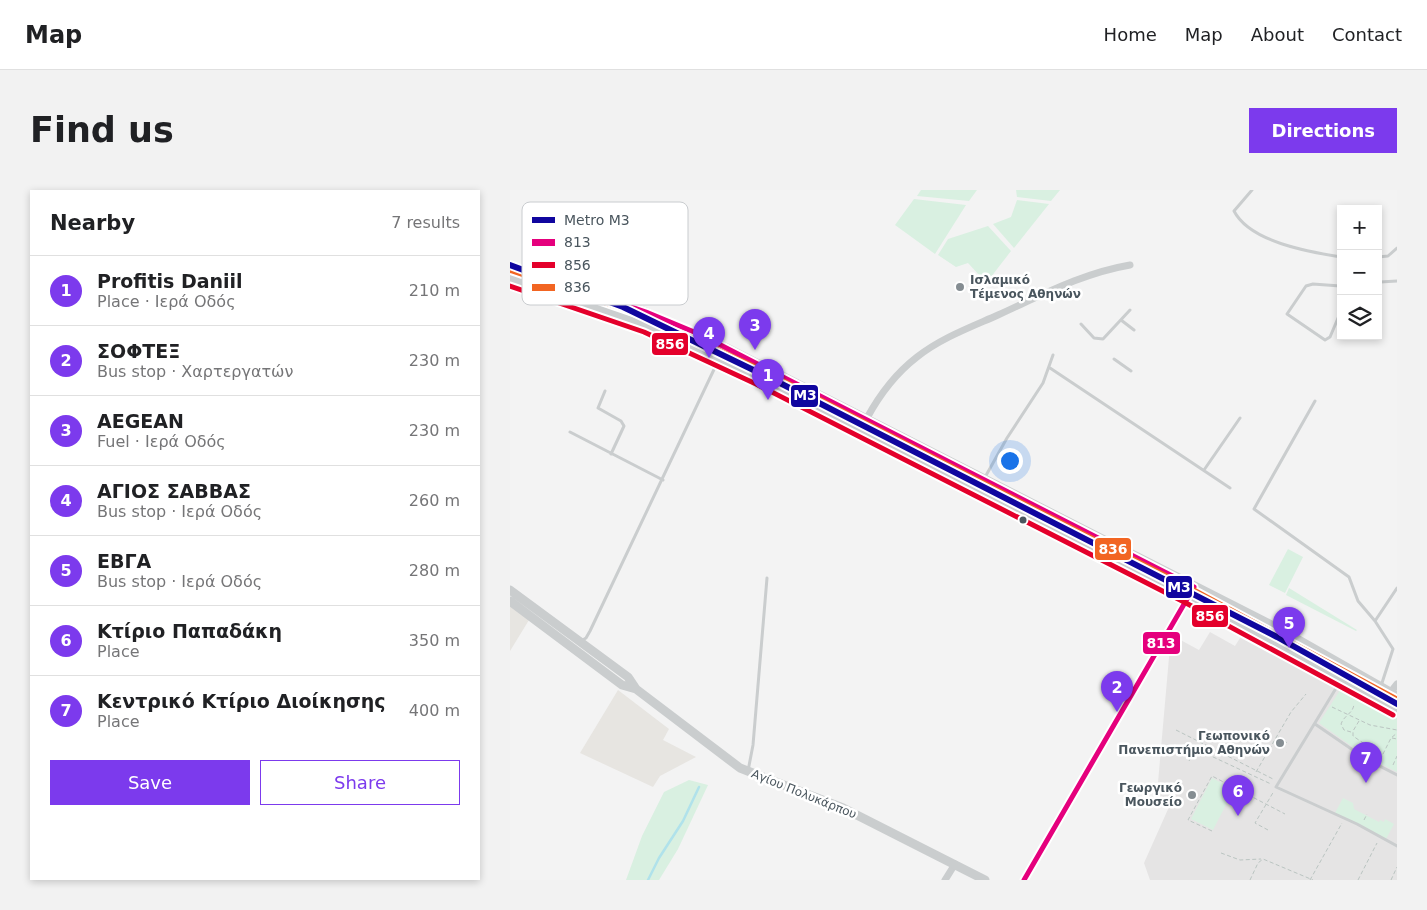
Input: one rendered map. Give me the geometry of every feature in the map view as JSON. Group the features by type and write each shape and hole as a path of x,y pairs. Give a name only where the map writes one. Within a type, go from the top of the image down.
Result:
{"main road":[{"path":"510,265 522,269"},
{"path":"510,278 522,282"},
{"path":"589,305 647,325 720,358 1189,596 1397,708"},
{"path":"623,305 666,320 867,418 1324,653 1394,694"}],"street":[{"path":"867,418 886,387 908,364 951,336 1071,282 1099,271 1130,265"},
{"path":"1024,880 1194,587"},
{"name":"Αγίου Πολυκάρπου","path":"510,590 628,677 636,689 725,758 748,771 843,808 985,880"},
{"name":"Αγίου Πολυκάρπου","path":"510,601 622,685 636,689"},
{"path":"1384,701 1394,694 1397,684"},
{"path":"946,880 955,864"}],"lane":[{"path":"1252,190 1234,211 1238,219 1273,241 1310,252 1337,256"},
{"path":"1382,257 1388,256 1397,248"},
{"path":"1382,282 1397,281"},
{"path":"1337,285 1313,284 1306,286 1288,314 1327,340 1337,319"},
{"path":"1082,324 1092,337 1100,339 1130,310"},
{"path":"1121,320 1134,330"},
{"path":"984,479 1050,368 1053,356"},
{"path":"580,642 586,638 590,631 720,358"},
{"path":"1114,359 1130,371"},
{"path":"1050,368 1230,488"},
{"path":"605,391 598,405 599,410 621,421 624,426 611,454"},
{"path":"1315,401 1254,509 1348,577 1358,601 1375,621 1392,649 1381,686"},
{"path":"1204,470 1240,418"},
{"path":"570,432 663,480"},
{"path":"748,771 753,745 767,578"},
{"path":"1375,621 1397,588"},
{"path":"1343,678 1276,787 1345,818 1397,846"},
{"path":"1315,724 1378,765 1397,775"}],"path":[{"path":"1256,772 1291,712 1306,694"},
{"path":"1327,704 1376,727 1397,730"},
{"path":"1354,704 1341,726 1352,732 1356,740 1382,756"},
{"path":"1352,732 1359,720"},
{"path":"1176,730 1279,782"},
{"path":"1378,765 1392,738 1397,733"},
{"path":"1277,737 1289,744"},
{"path":"1392,738 1397,740"},
{"path":"1190,762 1196,749 1276,787 1255,823 1268,830"},
{"path":"1212,831 1188,820 1212,776 1286,814"},
{"path":"1361,826 1367,814"},
{"path":"1221,853 1240,860 1263,859 1311,880 1345,818"},
{"path":"1358,880 1380,836"},
{"path":"1250,880 1258,863 1263,859"},
{"path":"1391,880 1397,867"}],"shaded area":[{"path":"510,606 529,620 510,651"},
{"name":"Γεωπονικό Πανεπιστήμιο Αθηνών","path":"1245,630 1397,713 1397,880 1150,880 1144,863 1169,807 1157,794 1170,646 1175,637 1199,650 1210,632 1235,646"},
{"path":"618,690 669,729 663,740 696,757 660,776 653,787 580,753"}],"green space":[{"path":"921,190 977,190 969,201 917,196"},
{"path":"1016,190 1060,190 1051,201 1017,197"},
{"path":"914,199 966,205 935,254 895,225"},
{"path":"1017,200 1049,204 1014,248 993,224 1011,217"},
{"path":"988,226 1011,251 984,286 977,280 980,276 968,263 956,267 938,255 948,239"},
{"path":"1288,549 1303,557 1285,593 1269,585"},
{"path":"1289,588 1357,630 1286,595"},
{"path":"1344,684 1397,713 1397,772 1367,757 1319,723"},
{"path":"1212,778 1234,789 1213,830 1191,819"},
{"path":"689,780 708,785 678,849 659,880 626,880 642,836 664,792"},
{"path":"1343,798 1353,803 1354,809 1379,822 1380,820 1384,822 1385,819 1394,824 1386,839 1335,813"}],"waterway":[{"path":"648,880 659,858 683,821 699,787"}],"metro line":[{"name":"Μ3","path":"510,265 522,269"},
{"name":"Μ3","path":"618,305 776,381 1277,637 1397,704"}],"transit line":[{"name":"813","path":"510,265 522,269"},
{"name":"836","path":"512,271 522,274"},
{"name":"856","path":"510,286 522,290"},
{"name":"856","path":"565,305 644,332 756,384 1186,603 1393,715"},
{"name":"836","path":"611,305 649,318 762,370 1192,589 1397,699"},
{"name":"813","path":"626,305 699,334 1194,587 1024,880"}],"place":[{"name":"Ισλαμικό Τέμενος Αθηνών","path":"960,287"},
{"name":"AEGEAN","path":"755,350"},
{"name":"ΑΓΙΟΣ ΣΑΒΒΑΣ","path":"709,358"},
{"name":"Profitis Daniil","path":"768,400"},
{"name":"ΕΒΓΑ","path":"1289,648"},
{"name":"ΣΟΦΤΕΞ","path":"1117,712"},
{"name":"Γεωπονικό Πανεπιστήμιο Αθηνών","path":"1280,743"},
{"name":"Κεντρικό Κτίριο Διοίκησης","path":"1366,783"},
{"name":"Γεωργικό Μουσείο","path":"1192,795"},
{"name":"Κτίριο Παπαδάκη","path":"1238,816"}]}
